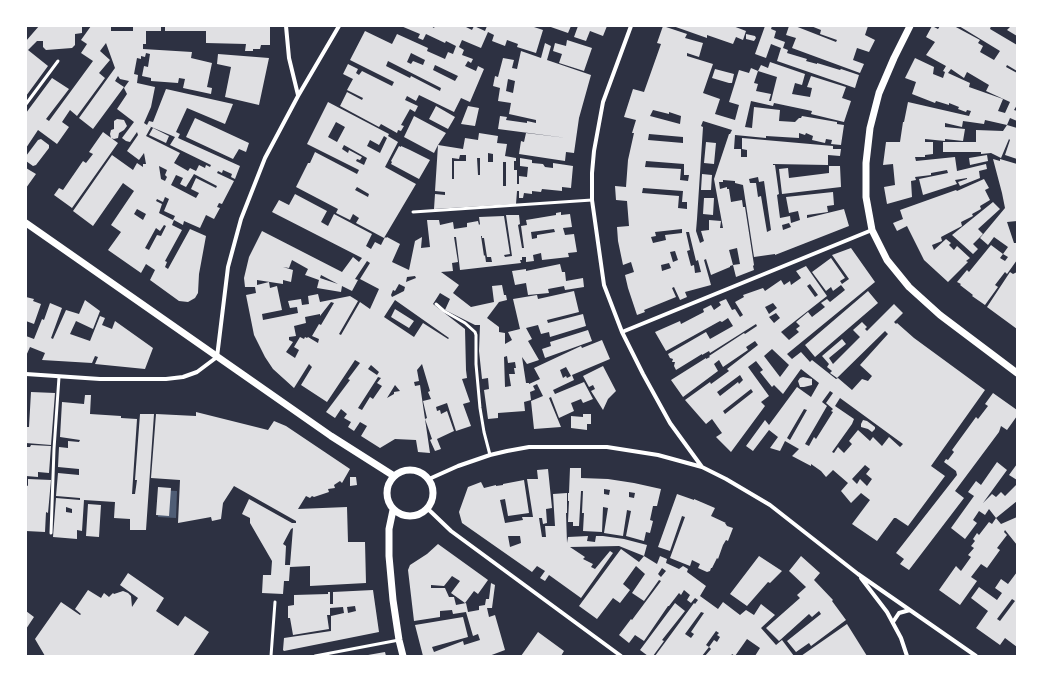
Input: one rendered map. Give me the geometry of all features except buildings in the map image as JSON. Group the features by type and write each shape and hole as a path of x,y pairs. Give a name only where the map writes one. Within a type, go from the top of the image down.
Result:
{"street":[{"path":"286,26 290,58 298,96"},
{"path":"26,374 100,379 166,379 183,377 197,372 216,356 228,267 241,219 265,158 298,96 339,26"},
{"path":"632,26 603,102 594,151 592,200 604,285 622,332 670,423 702,467"},
{"path":"910,26 894,58 879,94 870,128 866,163 866,197 872,230 887,260 909,287 940,315 1017,373"},
{"path":"26,223 331,436 394,476"},
{"path":"622,332 872,230"},
{"path":"429,479 458,466 490,455 529,447 607,447 658,455 702,467 726,479 770,505 858,574 976,656"},
{"path":"409,470 423,474 429,479 433,487 434,495 428,509 422,514 407,517 399,515 393,510 386,496 386,489 394,476 409,470"},
{"path":"428,509 451,531 621,656"},
{"path":"393,510 389,529 393,600 403,656"},
{"path":"858,574 893,622 901,638 907,656"},
{"path":"893,622 899,613 910,610"}],"lane":[{"path":"26,104 58,61"},
{"path":"413,212 592,200"},
{"path":"436,304 444,311 465,323 475,332 480,408 490,455"},
{"path":"52,534 54,449 59,376"},
{"path":"271,656 275,602"},
{"path":"315,656 399,640"}],"water":[{"path":"159,490 177,491 176,518 158,517"}]}
